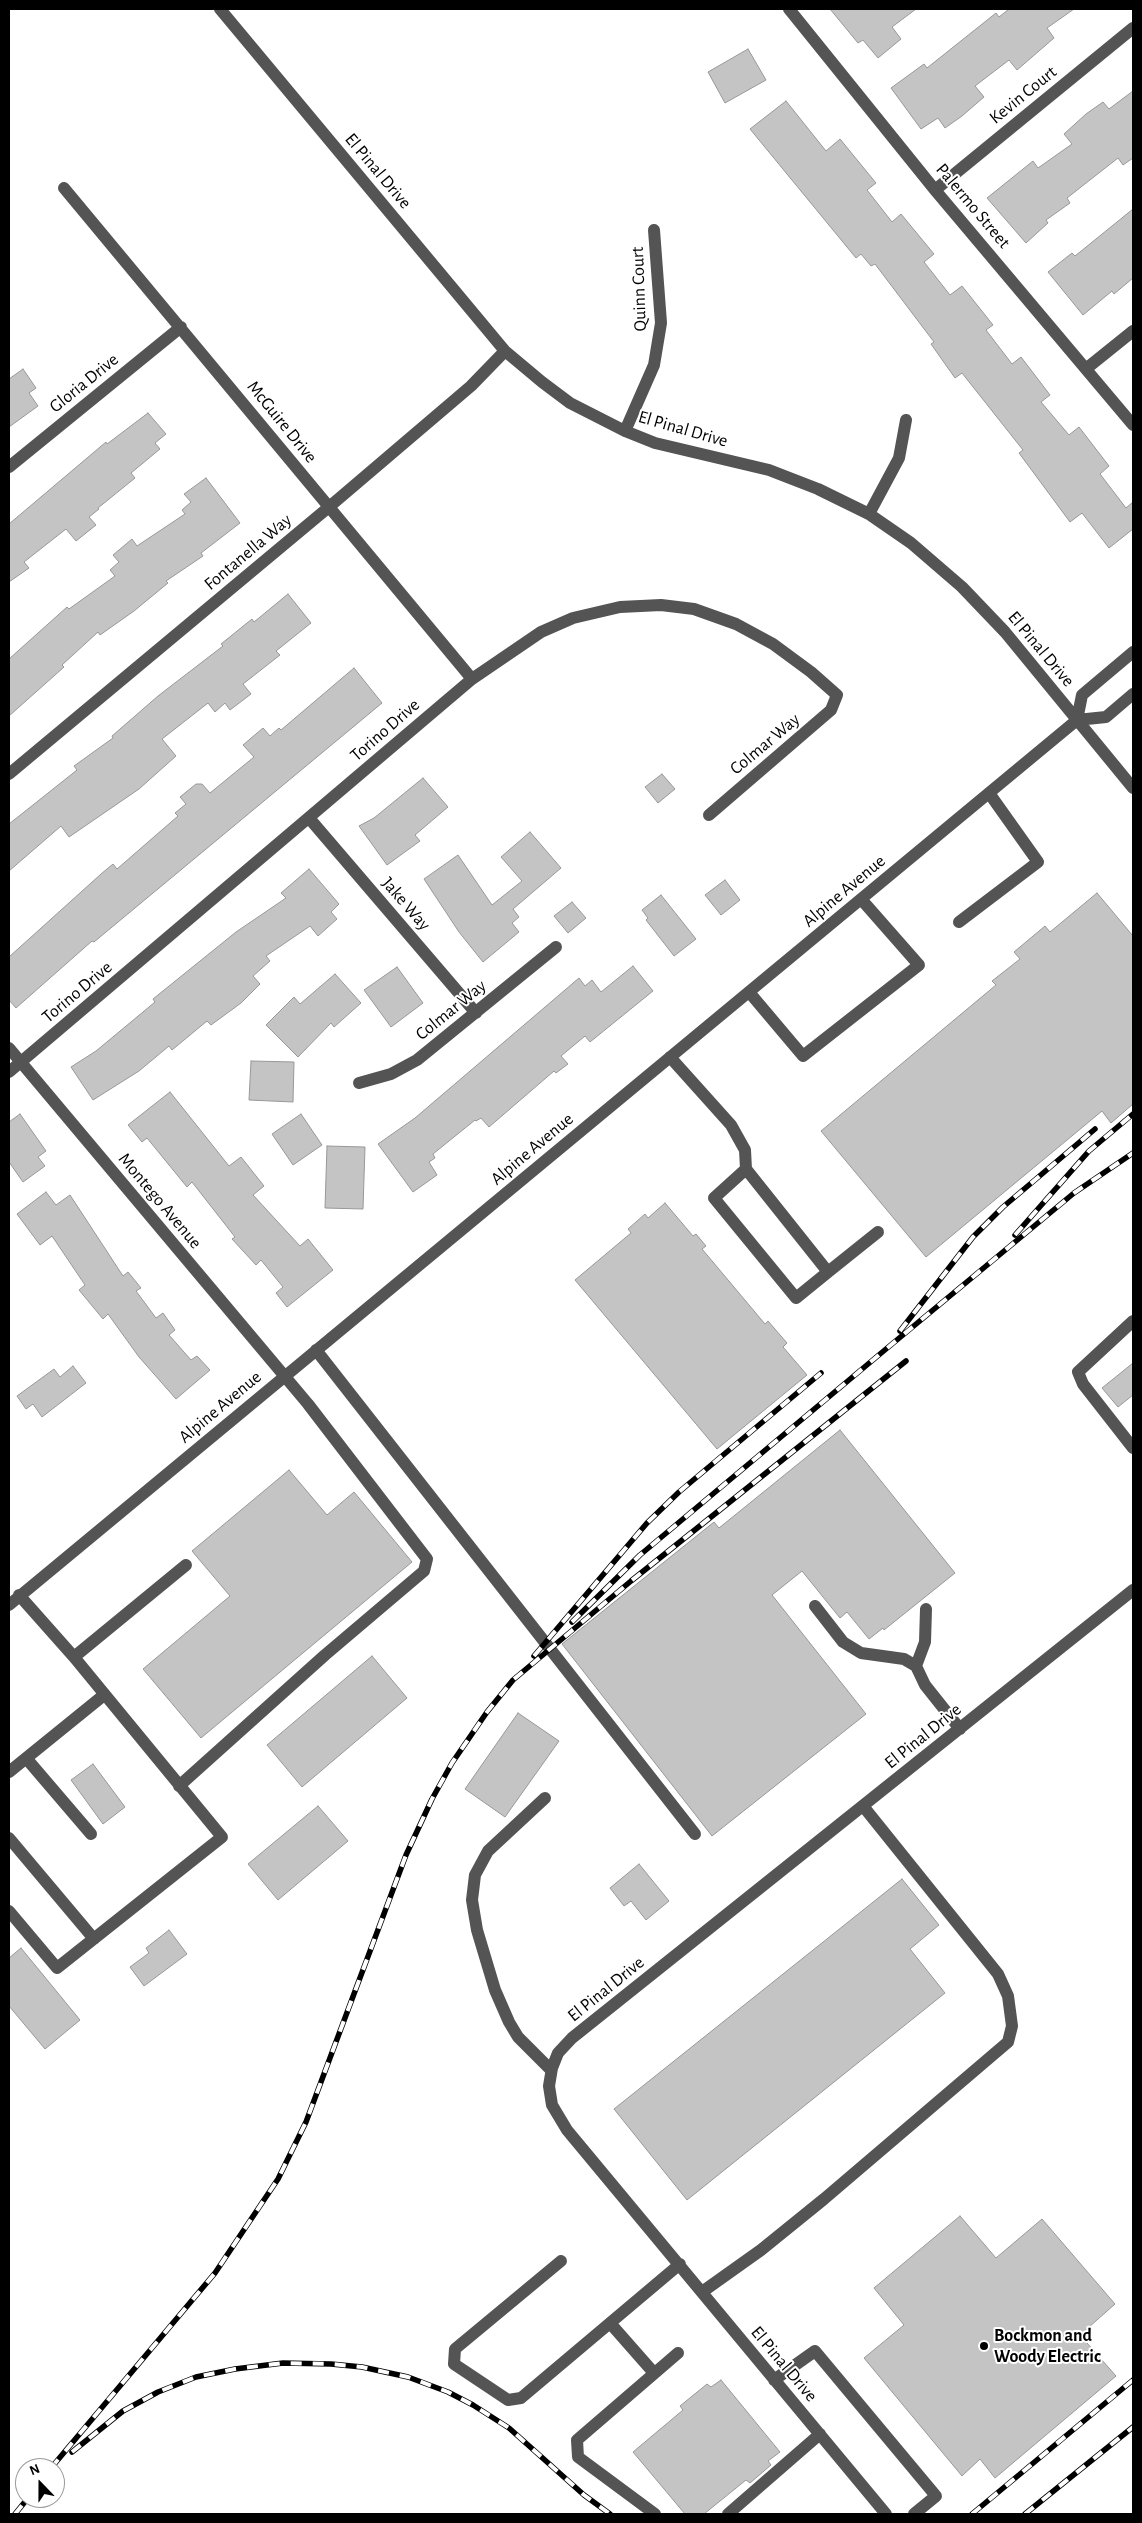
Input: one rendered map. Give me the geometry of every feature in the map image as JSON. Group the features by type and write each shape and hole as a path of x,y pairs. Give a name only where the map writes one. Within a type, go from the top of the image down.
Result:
{"street":[{"name":"El Pinal Drive","path":"220,9 505,351 570,403 625,431 655,443 769,470 818,489 870,514 911,543 962,587 1005,632 1133,788"},
{"name":"Palermo Street","path":"788,9 936,190 1133,425"},
{"name":"Kevin Court","path":"936,190 1133,28"},
{"name":"McGuire Drive","path":"64,188 472,679"},
{"name":"Quinn Court","path":"625,431 654,365 661,323 654,230"},
{"name":"Gloria Drive","path":"9,467 181,327"},
{"path":"1087,368 1133,331"},
{"name":"Fontanella Way","path":"9,774 472,386 505,351"},
{"path":"870,514 899,458 906,420"},
{"name":"Torino Drive","path":"9,1072 472,679 542,632 573,618 620,607 660,605 694,609 736,624 774,644 812,672 837,695"},
{"path":"1133,652 1082,696 1077,720 1106,717 1133,694"},
{"name":"Colmar Way","path":"708,815 831,710 837,695"},
{"name":"Alpine Avenue","path":"9,1604 1077,720"},
{"path":"959,922 1038,862 989,793"},
{"name":"Jake Way","path":"309,818 476,1013"},
{"path":"749,992 804,1056 919,965 861,899"},
{"name":"Colmar Way","path":"359,1083 391,1074 417,1060 556,947"},
{"name":"Montego Avenue","path":"9,1048 285,1376 427,1559 424,1571 325,1654 179,1786"},
{"path":"670,1057 731,1125 745,1150 746,1169 828,1272"},
{"path":"746,1169 714,1198 796,1298 878,1232"},
{"path":"1133,1320 1078,1372 1083,1384 1133,1448"},
{"path":"316,1350 695,1834"},
{"path":"74,1657 186,1566"},
{"name":"El Pinal Drive","path":"886,2514 556,2114 549,2086 551,2070 558,2054 572,2038 1133,1590"},
{"path":"9,1911 57,1968 222,1837 74,1657 19,1596"},
{"path":"815,1606 843,1642 861,1653 904,1659 916,1666 925,1685 960,1728"},
{"path":"916,1666 925,1642 926,1609"},
{"path":"9,1772 104,1694"},
{"path":"26,1758 91,1834"},
{"path":"544,1798 488,1851 475,1875 472,1900 480,1938 495,1990 509,2022 518,2037 551,2070"},
{"path":"702,2292 761,2250 824,2199 1008,2042 1012,2026 1008,1996 998,1974 863,1806"},
{"path":"9,1838 94,1939"},
{"path":"560,2261 455,2350 454,2364 508,2400 520,2398 680,2264"},
{"path":"610,2323 654,2373"},
{"path":"774,2380 815,2351 936,2496 914,2514"},
{"path":"655,2514 578,2456 577,2440 678,2353"},
{"path":"728,2514 820,2434"}],"building":[{"path":"830,9 916,9 892,27 901,39 878,58 863,40 858,43"},
{"path":"1009,9 1074,9 1047,28 1054,38 1017,70 1009,60 975,86 984,97 962,116 945,128 938,118 921,129 891,88 924,64 927,68 996,13 999,17"},
{"path":"748,49 766,80 725,103 708,72"},
{"path":"1133,91 1133,158 1123,165 1118,158 1067,198 1070,203 1046,220 1048,223 1026,243 987,198 1033,161 1038,168 1072,144 1064,134 1086,114 1103,102 1109,109"},
{"path":"786,101 826,151 840,139 876,183 867,190 892,222 901,214 934,254 924,262 950,295 962,286 993,325 986,330 1012,364 1021,357 1050,395 1041,402 1069,435 1079,427 1109,466 1100,474 1126,508 1133,502 1133,529 1109,548 1082,513 1070,522 1019,453 1023,450 962,373 955,378 931,344 934,342 875,264 871,266 861,254 856,258 750,129"},
{"path":"1133,209 1133,278 1114,294 1112,291 1083,315 1048,272 1072,253 1075,256"},
{"path":"23,369 36,388 29,393 38,406 9,427 9,379"},
{"path":"148,413 166,434 155,443 160,449 131,473 135,478 89,517 96,525 76,541 66,529 24,562 29,568 9,582 9,524 106,442 107,444"},
{"path":"206,478 240,523 201,553 203,556 166,581 168,583 134,611 100,635 98,632 62,665 64,667 9,716 9,659 67,607 69,609 115,576 110,570 119,562 113,555 132,539 137,546 185,514 182,510 191,502 184,494"},
{"path":"288,594 311,623 276,651 280,655 243,684 251,694 230,710 225,703 215,712 208,703 162,739 176,756 139,789 69,837 61,826 9,871 9,824 77,770 74,766 113,738 112,736 158,696 223,646 221,644 252,619 254,622"},
{"path":"354,668 382,703 94,942 92,941 16,1008 9,1000 9,957 101,874 113,864 117,869 178,816 175,813 186,804 180,797 196,784 202,784 210,793 254,757 243,745 263,728 270,736 279,728 281,730"},
{"path":"662,774 675,789 658,803 645,787"},
{"path":"423,778 448,807 415,835 420,841 387,865 359,826 374,818"},
{"path":"530,832 561,868 513,909 519,917 512,923 519,932 483,962 459,932 424,879 458,855 492,905 522,881 501,857"},
{"path":"309,869 339,904 331,912 337,919 318,936 310,926 266,956 270,961 253,976 260,984 241,1003 211,1025 207,1021 172,1050 169,1046 139,1071 93,1100 71,1067 96,1051 155,1002 153,999 236,932 286,898 281,893"},
{"path":"725,880 740,900 721,915 705,895"},
{"path":"1097,893 1133,936 1133,1104 1111,1123 1102,1111 926,1257 821,1131 996,985 992,981 1020,959 1014,952 1045,926 1050,932"},
{"path":"661,895 696,939 674,956 646,920 648,918 642,910"},
{"path":"572,902 586,918 568,933 554,916"},
{"path":"633,966 653,991 590,1042 585,1036 561,1056 568,1064 556,1073 554,1071 489,1127 481,1118 475,1120 433,1154 435,1158 429,1162 437,1175 413,1192 378,1144 415,1118 579,978 585,986 592,980 601,992"},
{"path":"397,967 423,1003 391,1027 364,990"},
{"path":"335,974 361,1003 334,1027 331,1023 298,1057 266,1025 294,997 300,1004"},
{"path":"251,1061 294,1062 293,1102 249,1100"},
{"path":"170,1092 229,1166 241,1157 264,1186 253,1195 300,1246 308,1239 333,1270 287,1307 276,1293 283,1287 261,1260 256,1265 232,1239 235,1237 192,1182 187,1187 147,1138 142,1142 128,1125"},
{"path":"20,1114 46,1151 38,1157 45,1166 23,1182 9,1162 9,1122"},
{"path":"301,1114 322,1145 293,1165 272,1134"},
{"path":"327,1146 365,1147 363,1209 325,1208"},
{"path":"46,1192 56,1205 70,1195 123,1276 128,1272 141,1288 136,1291 156,1318 163,1313 175,1330 169,1335 191,1360 197,1356 210,1370 176,1399 139,1357 108,1314 103,1319 79,1290 85,1285 52,1236 40,1245 17,1214"},
{"path":"665,1203 693,1236 696,1234 706,1246 702,1249 765,1324 768,1321 787,1343 783,1347 807,1375 717,1449 575,1280 631,1233 628,1229 645,1214 648,1218"},
{"path":"1133,1363 1133,1395 1118,1407 1102,1388"},
{"path":"73,1366 86,1383 42,1417 33,1404 26,1409 17,1396 54,1369 60,1377"},
{"path":"840,1430 955,1573 884,1630 883,1628 869,1639 847,1612 840,1618 802,1571 772,1595 866,1714 712,1836 562,1644 714,1522 719,1528"},
{"path":"289,1470 327,1515 354,1492 412,1562 201,1738 143,1669 230,1596 192,1551"},
{"path":"372,1656 407,1698 302,1787 267,1745"},
{"path":"518,1713 559,1741 505,1817 465,1789"},
{"path":"93,1764 125,1807 103,1824 71,1780"},
{"path":"318,1806 348,1841 278,1900 248,1864"},
{"path":"639,1864 669,1901 646,1920 631,1901 624,1906 610,1888"},
{"path":"902,1879 939,1925 910,1949 945,1993 687,2200 614,2109"},
{"path":"169,1930 187,1954 144,1986 130,1967 149,1953 146,1948"},
{"path":"21,1948 80,2020 45,2049 9,2006 9,1958"},
{"name":"Bockmon and Woody Electric","path":"960,2216 996,2258 1042,2219 1115,2304 1080,2335 1116,2376 995,2478 980,2459 962,2476 864,2358 904,2325 874,2288"},
{"path":"721,2380 780,2452 768,2461 771,2465 750,2483 746,2480 704,2514 685,2514 633,2452 683,2410 680,2406 707,2384 711,2387"}],"railway":[{"path":"1015,1235 1089,1151 1133,1114"},
{"path":"900,1331 973,1237 1003,1207 1095,1129"},
{"path":"572,1622 640,1555 886,1349 1074,1193 1133,1153"},
{"path":"59,2458 215,2273 278,2179 306,2122 406,1855 432,1799 452,1763 487,1712 513,1680 631,1581 906,1361"},
{"path":"534,1656 647,1523 679,1492 821,1373"},
{"path":"72,2452 123,2411 158,2392 196,2377 235,2369 283,2363 362,2367 408,2377 448,2392 473,2405 509,2428 584,2495 610,2514"},
{"path":"972,2514 1133,2380"},
{"path":"1025,2514 1133,2427"},
{"path":"15,2514 20,2508"}],"place":[{"name":"Bockmon and Woody Electric","path":"984,2346"}]}
